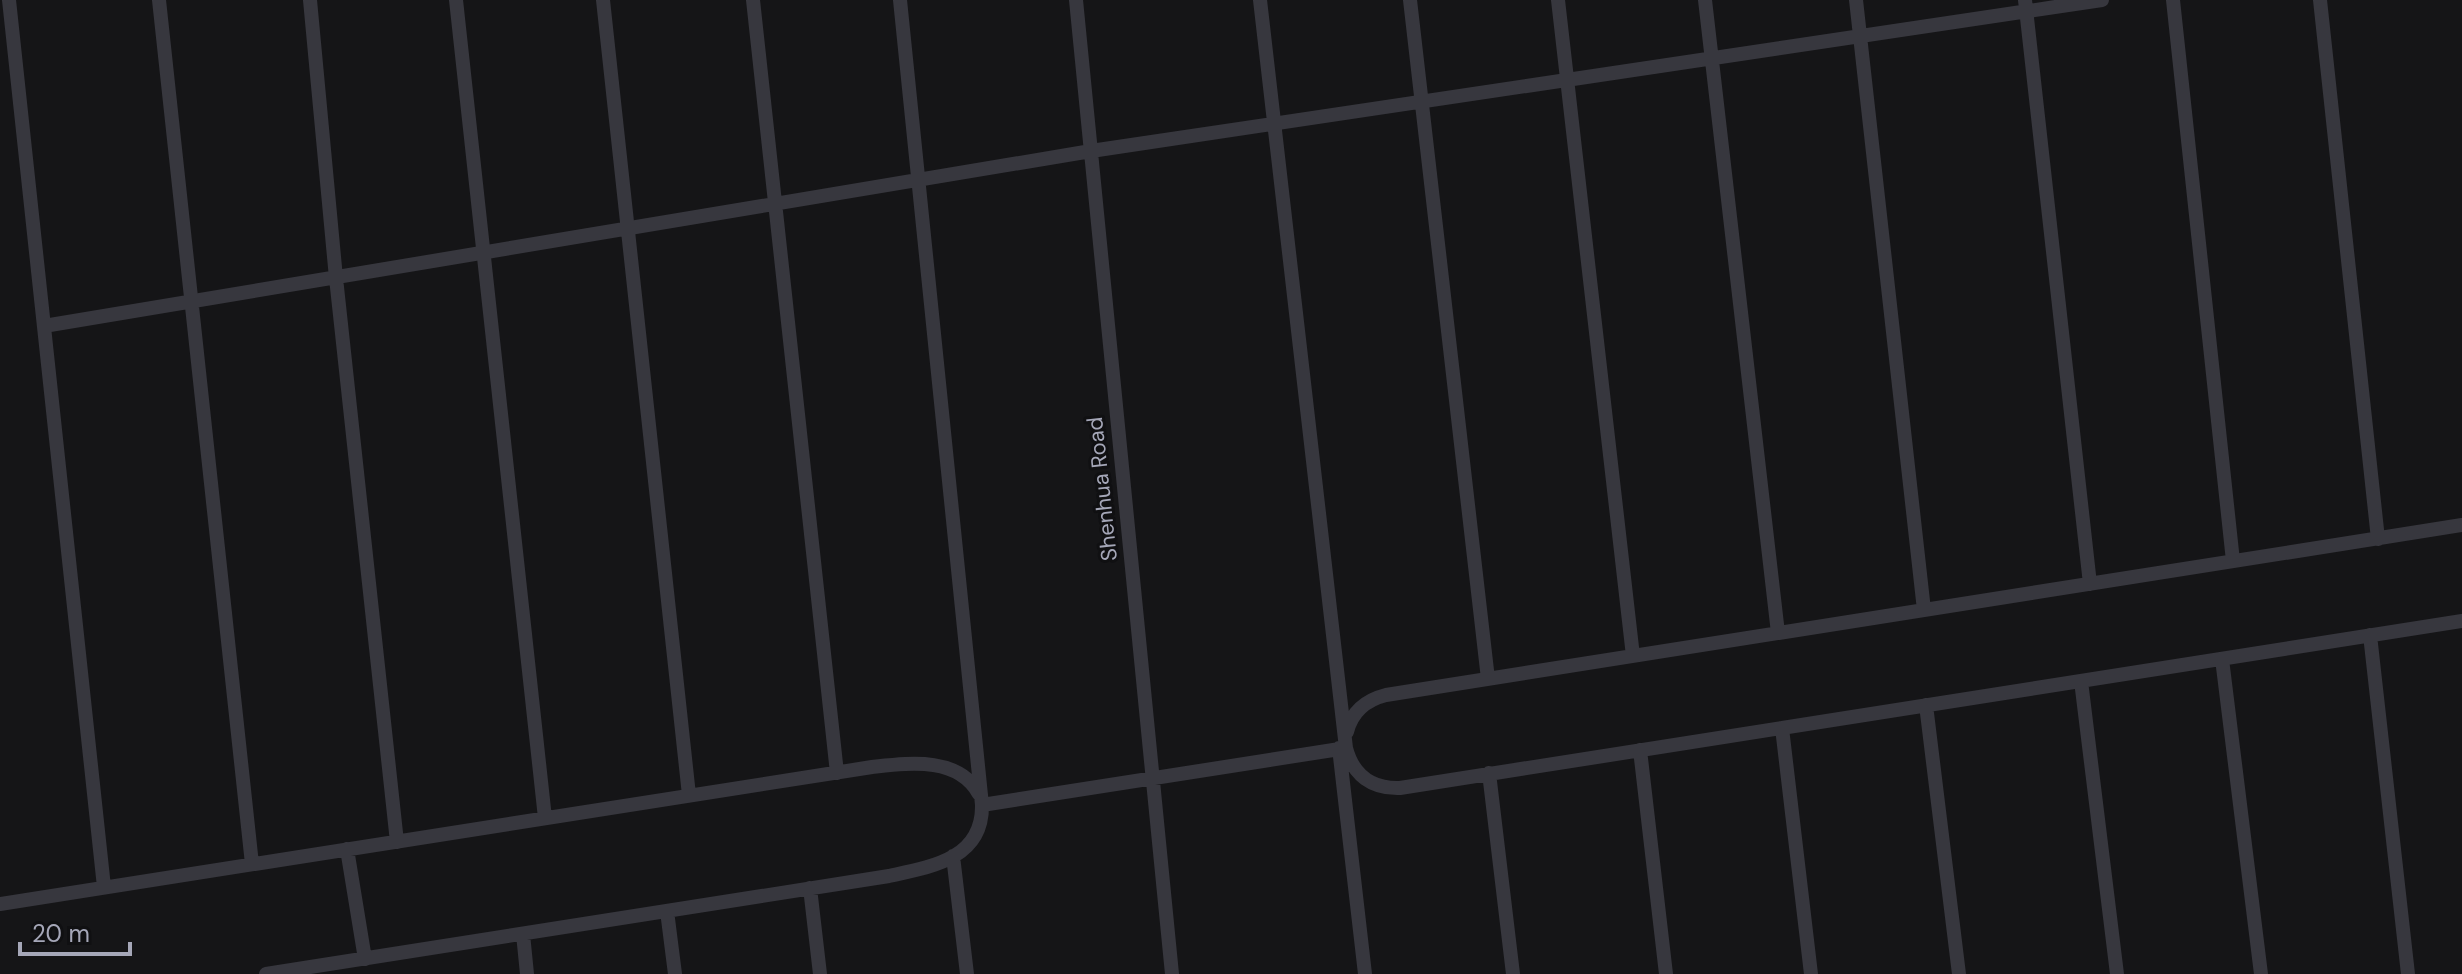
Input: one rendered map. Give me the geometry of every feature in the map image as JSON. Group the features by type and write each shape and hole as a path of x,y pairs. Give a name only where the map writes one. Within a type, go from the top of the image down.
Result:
{"lane":[{"path":"9,0 104,887"},
{"path":"159,0 252,864"},
{"path":"310,0 336,278 397,842"},
{"path":"456,0 545,818"},
{"path":"603,0 689,795"},
{"path":"753,0 837,773"},
{"path":"266,974 889,876 931,866 967,848 975,838 980,827 982,805 900,0"},
{"name":"Shenhua Road","path":"1076,0 1172,974"},
{"path":"1260,0 1365,974"},
{"path":"1410,0 1488,679"},
{"path":"1558,0 1633,656"},
{"path":"1705,0 1778,633"},
{"path":"1856,0 1924,610"},
{"path":"44,326 1091,151 1860,36 2026,6 2102,0"},
{"path":"2173,0 2233,561"},
{"path":"2320,0 2378,539"},
{"path":"2026,6 2090,584"},
{"path":"1343,749 1349,724 1363,705 1374,698 2462,525"},
{"path":"1337,729 1343,749 1356,771 1365,779 1388,788 2462,621"},
{"path":"2370,635 2408,974"},
{"path":"2222,659 2261,974"},
{"path":"2081,681 2117,974"},
{"path":"1926,705 1959,974"},
{"path":"1782,728 1811,974"},
{"path":"982,805 1343,749"},
{"path":"1640,750 1666,974"},
{"path":"0,904 897,764 943,766 961,773 978,791 982,805"},
{"path":"1489,773 1513,974"},
{"path":"347,849 371,958 380,974"},
{"path":"953,856 967,974"},
{"path":"810,888 820,974"},
{"path":"667,911 675,974"},
{"path":"523,934 527,974"}]}
